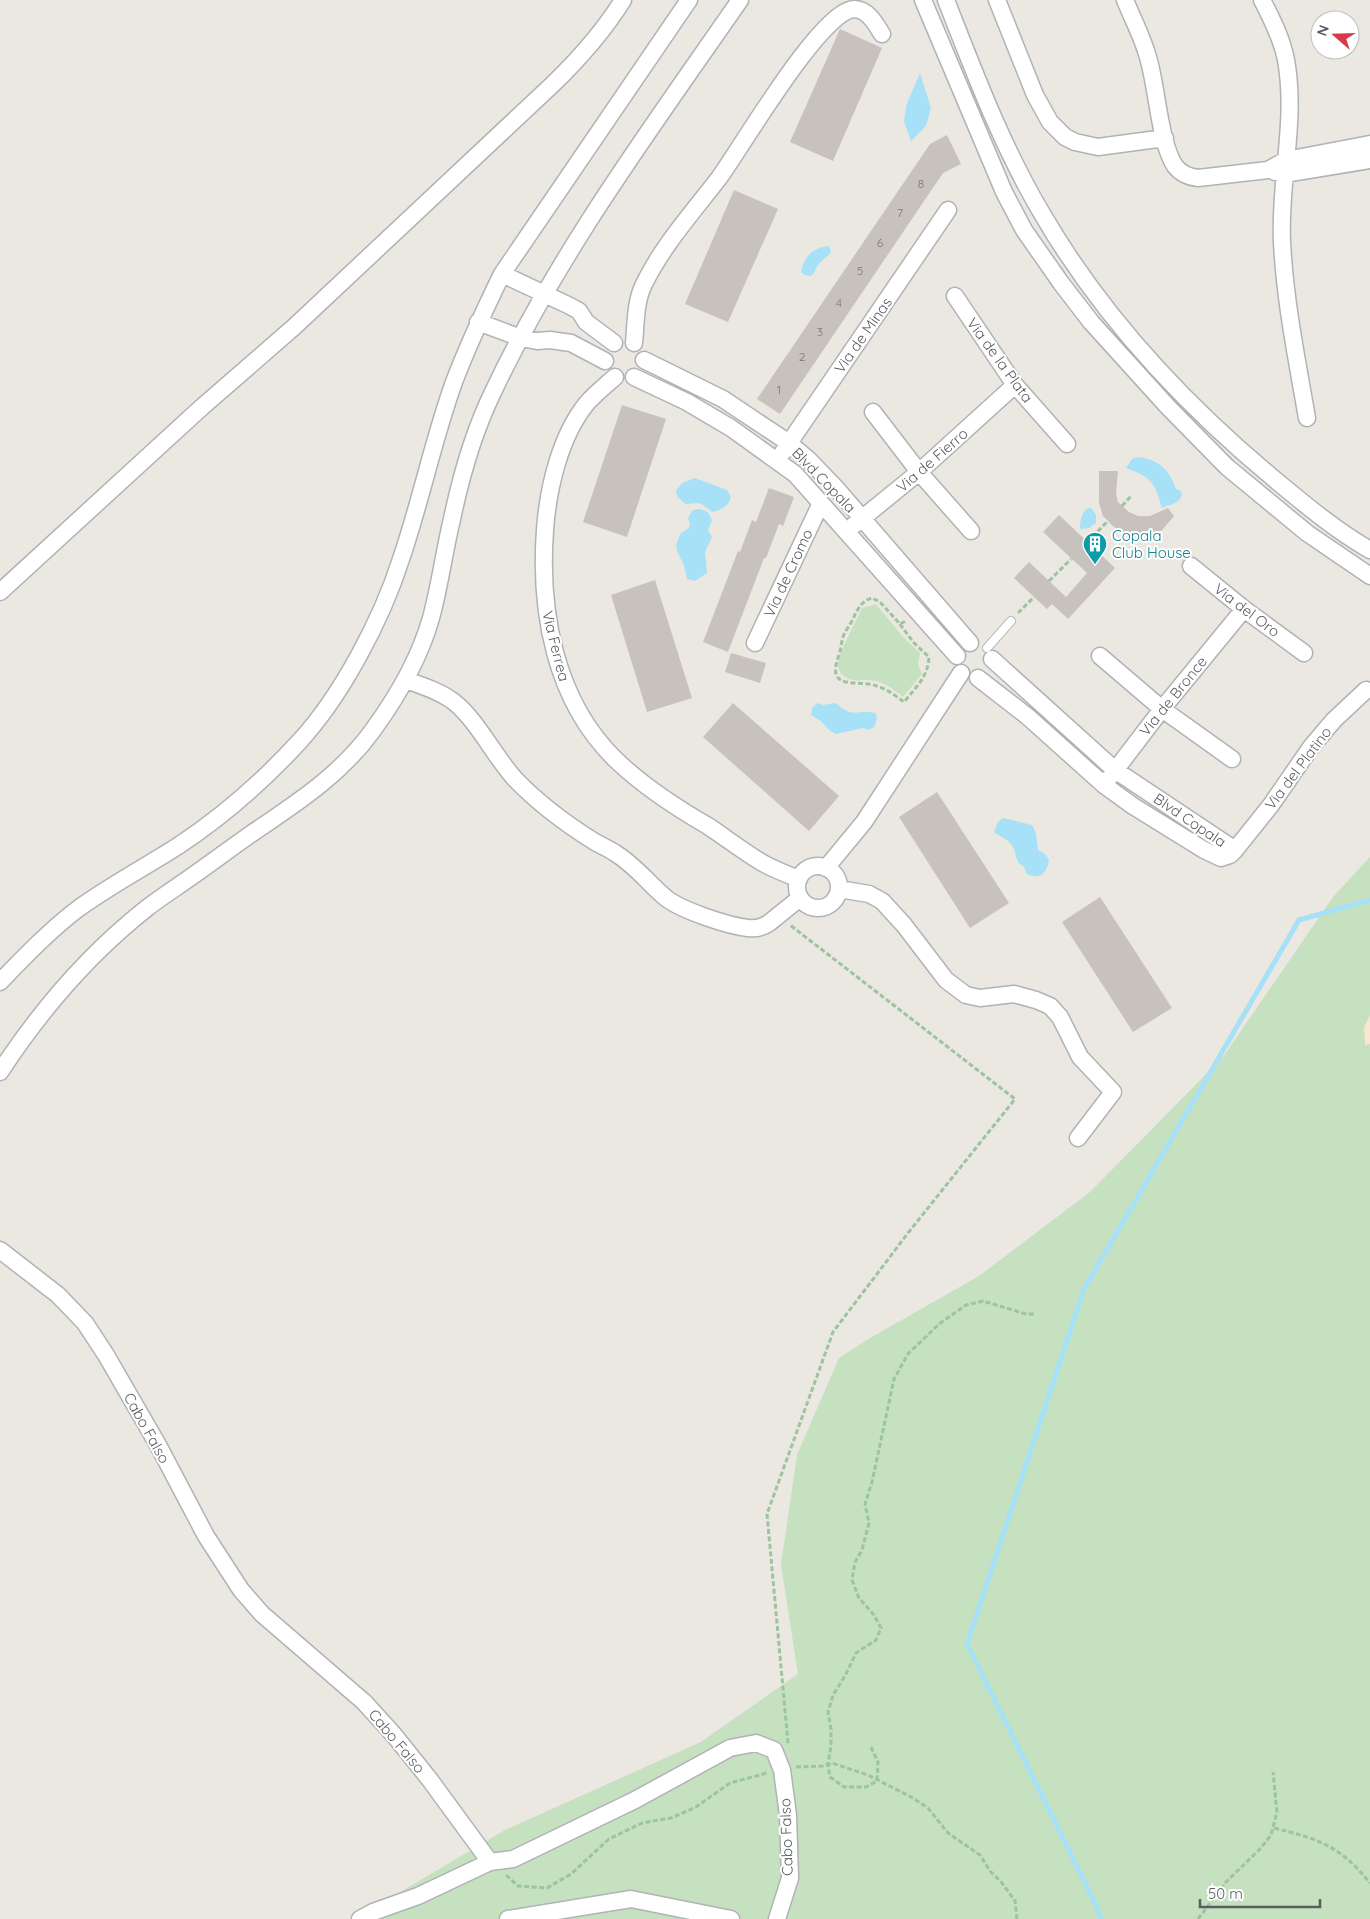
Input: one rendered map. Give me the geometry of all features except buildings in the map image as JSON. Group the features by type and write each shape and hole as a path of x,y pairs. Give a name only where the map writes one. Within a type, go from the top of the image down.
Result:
{"street":[{"path":"0,592 202,407 294,326 552,85 596,39 624,0"},
{"path":"0,982 32,947 78,909 128,875 179,845 224,812 260,782 300,742 330,702 360,653 384,607 402,559 427,467 454,382 478,322 502,274 689,0"},
{"path":"0,1072 20,1041 52,1002 101,949 147,908 250,834 286,812 321,785 371,734 406,680 431,620 451,520 462,477 492,393 543,295 593,214 740,0"},
{"path":"922,0 1004,192 1024,230 1091,322 1168,408 1227,467 1307,533 1370,576"},
{"path":"946,0 1000,133 1031,194 1061,245 1108,310 1159,370 1243,453 1332,526 1370,550"},
{"path":"997,0 1035,95 1050,122 1065,137 1075,142 1098,147 1165,138"},
{"path":"1124,0 1149,61 1165,138 1175,166 1180,172 1189,177 1209,178 1279,168 1370,160"},
{"path":"1262,0 1274,24 1286,60 1290,125 1279,168 1285,294 1307,418"},
{"path":"634,343 640,296 652,269 719,178 778,88 799,60 839,16 855,9 864,12 871,18 882,34"},
{"path":"1279,168 1370,144"},
{"name":"Via de Minas","path":"778,460 948,210"},
{"path":"1043,258 1061,245"},
{"path":"502,274 579,311 586,322 614,344"},
{"name":"Via de la Plata","path":"954,296 1015,386 1067,444"},
{"path":"478,322 537,342 550,340 571,343 605,361 610,373 615,377 628,380 640,373 644,360 643,353 634,343 628,341 614,344 609,348 605,361"},
{"name":"Blvd Copala","path":"634,377 687,402 731,428 795,474 957,656 958,668 961,673 972,679 978,678 1027,716 1104,785 1133,806 1216,857 1226,857 1235,850 1115,770 982,644 970,643 835,487 809,460 788,443 723,399 644,360"},
{"name":"Via Ferrea","path":"615,377 596,393 577,420 557,463 550,488 543,559 545,595 550,627 564,683 578,711 595,737 634,777 662,798 761,862 799,879"},
{"name":"Via de Fierro","path":"846,531 862,520 919,472 1015,386"},
{"path":"873,412 919,472 971,530"},
{"name":"Via de Cromo","path":"754,642 821,503"},
{"name":"Via del Oro","path":"1191,566 1244,609 1304,653"},
{"name":"Via de Bronce","path":"1104,785 1162,709 1244,609"},
{"path":"957,656 964,646 970,643"},
{"path":"978,678 989,671 990,653"},
{"path":"1100,656 1162,709 1232,759"},
{"path":"826,868 864,822 961,673"},
{"path":"406,680 430,689 454,702 514,777 540,802 557,817 631,865 668,900 725,923 748,928 764,926 800,898"},
{"name":"Via del Platino","path":"1235,850 1271,805 1311,747 1334,720 1366,690"},
{"path":"813,866 826,868 836,876 840,889 834,901 824,908 810,907 800,898 797,886 799,879 807,869 813,866"},
{"path":"840,889 869,894 882,901 904,925 946,980 966,995 980,998 1014,994 1050,1006 1060,1017 1080,1057 1113,1092 1078,1138"},
{"name":"Cabo Falso","path":"0,1250 58,1295 85,1324 106,1355 158,1445 206,1536 241,1590 262,1614 364,1702 394,1735 430,1780 490,1862 513,1859 635,1800 730,1748 756,1743 774,1750 782,1770 788,1815 790,1878 777,1919"},
{"path":"360,1919 373,1912 418,1896 490,1862"},
{"path":"508,1919 631,1899 731,1919"}],"lane":[{"path":"990,653 1011,621"}],"path":[{"path":"1122,506 1132,495"},
{"path":"1087,542 1107,522"},
{"path":"1049,581 1071,559"},
{"path":"1011,621 1034,597"},
{"path":"872,598 880,602 900,624 913,642 929,657 924,678 904,702 886,689 876,685 847,683 838,678 834,669 840,653 842,639 852,623 858,607 866,600 872,598"},
{"path":"900,624 919,613"},
{"path":"779,916 1015,1099 908,1233 833,1332 767,1514 788,1749"},
{"path":"877,1781 866,1787 844,1787 830,1777 828,1764 831,1729 828,1712 833,1695 856,1653 876,1640 881,1628 874,1615 860,1598 852,1580 855,1562 862,1550 869,1523 865,1504 872,1482 894,1380 908,1354 939,1324 966,1306 982,1302 1026,1314 1036,1314"},
{"path":"871,1748 878,1762 877,1781"},
{"path":"490,1862 518,1886 547,1888 571,1874 609,1839 642,1823 671,1818 696,1807 730,1783 782,1770 832,1763 849,1768 877,1781 913,1798 928,1808 948,1833 980,1855 990,1871 1002,1883 1015,1901 1017,1919"},
{"path":"1198,1919 1226,1882 1266,1842 1274,1828 1278,1812 1273,1772"},
{"path":"1274,1828 1324,1843 1354,1863 1370,1883"}],"green space":[{"path":"876,604 903,637 920,653 918,664 922,674 903,697 883,683 848,678 838,668 841,653 862,608"},
{"path":"1370,857 1370,1919 355,1919 505,1830 701,1742 798,1674 781,1565 797,1455 839,1358 979,1276 1090,1192 1223,1057 1333,897"}],"sand":[{"path":"1370,1015 1370,1044 1365,1045 1364,1027"}],"water":[{"path":"920,73 931,108 926,126 911,141 904,122 906,106"},
{"path":"829,246 831,252 818,265 813,275 805,275 801,272 802,266 810,253 819,248"},
{"path":"1138,457 1152,460 1167,471 1176,489 1180,490 1182,494 1179,500 1162,508 1157,492 1151,482 1147,478 1126,468 1132,459"},
{"path":"695,478 727,490 731,497 728,503 721,509 712,512 700,503 685,504 677,496 676,491 682,483"},
{"path":"1091,508 1096,515 1096,523 1089,528 1080,529 1083,514 1086,509"},
{"path":"700,509 708,512 712,520 708,530 712,537 705,552 707,573 695,581 687,579 684,565 676,546 681,533 688,529 690,525 688,518 693,510"},
{"path":"818,703 823,705 836,703 853,713 870,712 876,714 877,719 874,727 868,730 863,728 836,734 811,715 812,708"},
{"path":"1003,818 1032,825 1036,833 1038,850 1045,854 1049,860 1045,872 1039,876 1027,874 1024,867 1018,862 1011,844 994,832 998,822"}],"waterway":[{"path":"1101,1919 1095,1903 967,1644 1084,1289 1299,920 1370,900"}],"place":[{"name":"Copala Club House","path":"1095,565"}]}
